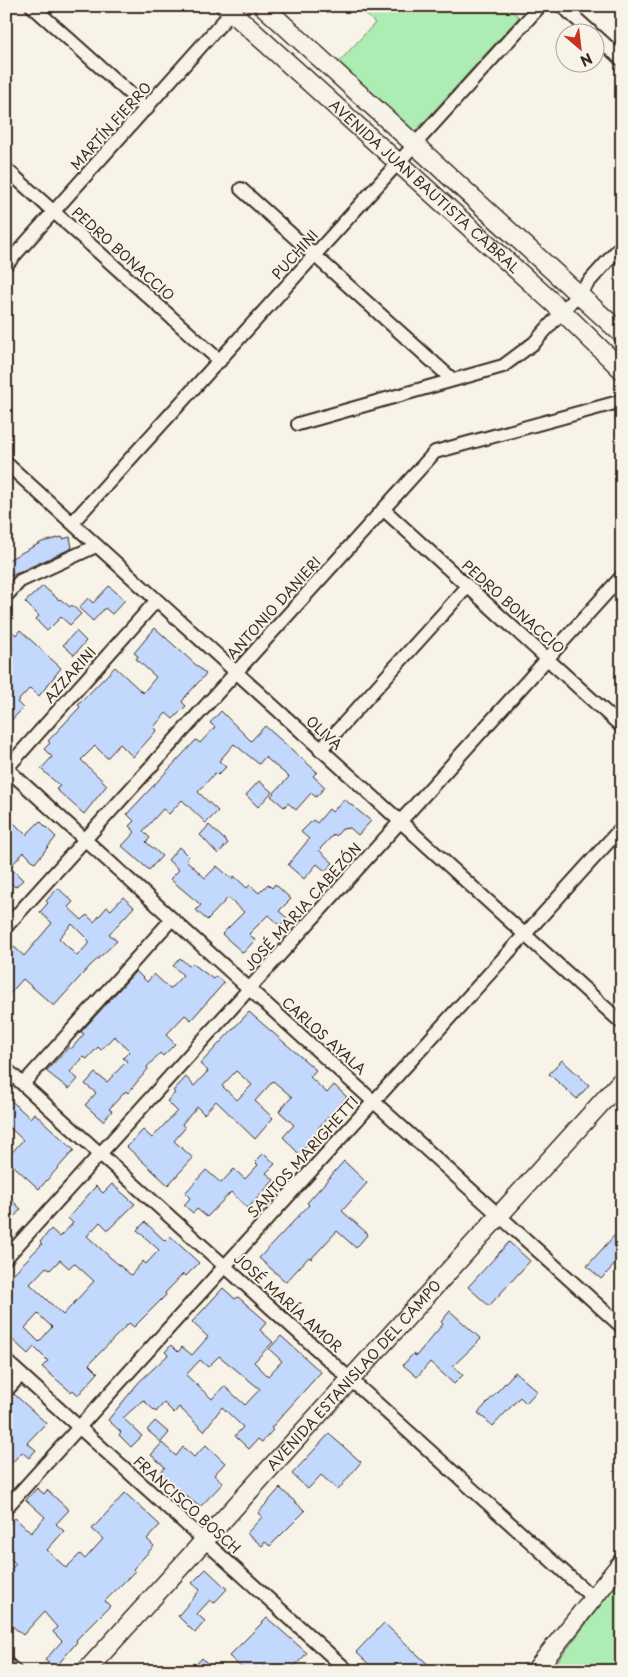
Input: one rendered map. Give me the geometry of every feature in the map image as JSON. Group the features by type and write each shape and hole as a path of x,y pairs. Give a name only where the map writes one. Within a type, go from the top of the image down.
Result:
{"main road":[{"name":"AVENIDA JUAN BAUTISTA CABRAL","path":"263,6 414,146 622,334"},
{"name":"AVENIDA JUAN BAUTISTA CABRAL","path":"231,8 398,164 562,311 622,370"},
{"name":"AVENIDA ESTANISLAO DEL CAMPO","path":"86,1671 622,1080"},
{"path":"535,1671 622,1562"}],"street":[{"path":"32,6 147,109"},
{"name":"PUCHINI","path":"72,523 540,6"},
{"path":"562,6 580,22"},
{"name":"MARTÍN FIERRO","path":"6,265 147,109 231,8"},
{"path":"606,45 622,60"},
{"name":"PEDRO BONACCIO","path":"6,169 220,361"},
{"path":"241,189 314,257 453,380"},
{"path":"298,424 503,366 534,342 622,245"},
{"name":"ANTONIO DANIERI","path":"6,927 435,452 622,402"},
{"name":"OLIVA","path":"6,463 622,1023"},
{"name":"PEDRO BONACCIO","path":"383,509 622,727"},
{"path":"6,596 20,581 96,546"},
{"name":"JOSÉ MARIA CABEZÓN","path":"6,1258 622,576"},
{"path":"320,750 468,586"},
{"name":"AZZARINI","path":"7,768 156,601"},
{"name":"CARLOS AYALA","path":"7,768 622,1327"},
{"name":"SANTOS MARIGHETTI","path":"6,1508 622,827"},
{"path":"23,1084 172,918"},
{"name":"JOSÉ MARÍA AMOR","path":"6,1069 594,1599"},
{"name":"FRANCISCO BOSCH","path":"6,1361 348,1671"},
{"path":"6,1391 21,1375"},
{"path":"6,1663 14,1671"}],"green space":[{"path":"357,6 507,6 519,17 414,133 337,64 375,23"},
{"path":"622,1577 622,1663 615,1671 550,1671"}],"building":[{"path":"62,537 63,539 70,537 72,548 6,578 6,561 42,542"},
{"path":"43,586 59,600 70,607 72,605 81,614 70,625 61,617 47,631 36,619 39,616 25,602"},
{"path":"109,586 125,600 112,614 105,608 93,621 79,608 88,598 93,603"},
{"path":"6,626 16,635 20,630 61,668 39,696 30,688 17,702 23,708 6,726"},
{"path":"155,628 206,674 182,702 186,706 173,719 166,713 154,727 157,730 133,757 120,744 107,758 95,746 81,760 107,785 84,814 56,789 60,786 41,769 52,757 44,749 50,743 48,741 80,707 78,705 115,667 143,693 156,677 136,659 138,656 134,653"},
{"path":"76,631 86,641 74,655 63,645"},
{"path":"221,711 251,741 265,726 317,772 313,776 325,787 316,797 311,793 296,810 288,803 284,807 271,796 289,777 265,757 259,764 234,744 219,761 226,767 218,775 215,773 198,792 218,811 206,823 182,800 169,814 163,809 143,831 150,838 146,842 162,856 149,870 122,846 135,832 129,826 134,821 127,814 196,740 200,743 215,727 210,723"},
{"path":"259,781 272,792 258,807 246,795"},
{"path":"344,799 371,821 358,835 350,828 342,829 336,836 334,834 319,850 333,863 325,871 317,864 304,879 288,865 309,839 301,832 313,820 317,823 329,809 332,812"},
{"path":"6,815 26,835 40,821 56,837 35,863 24,852 10,867 23,880 15,887 6,878"},
{"path":"209,825 228,843 218,854 200,835"},
{"path":"179,847 189,857 186,860 205,878 217,866 232,879 234,876 247,888 250,885 259,893 268,884 272,888 275,884 291,899 279,911 287,918 280,926 268,915 249,934 255,940 243,953 222,934 244,912 228,898 207,920 196,910 201,905 170,879 179,870 168,860"},
{"path":"58,888 73,902 68,907 82,920 87,915 94,922 107,907 111,910 123,897 134,907 109,934 117,941 89,967 54,1006 23,979 6,998 6,950 11,944 24,956 52,923 40,912 48,903 46,901","holes":["72,924 90,942 77,956 59,938"]},
{"path":"180,958 189,966 192,963 213,979 216,976 224,983 191,1020 185,1015 166,1035 175,1044 163,1056 160,1053 128,1093 126,1091 109,1109 112,1111 103,1121 85,1105 96,1093 85,1084 95,1073 107,1082 127,1061 123,1058 130,1051 114,1036 101,1050 98,1047 87,1059 84,1057 70,1072 78,1079 69,1089 46,1071 69,1047 71,1049 84,1034 81,1032 136,971 147,982 154,974 170,989 183,975 173,966"},
{"path":"249,1012 316,1070 310,1077 327,1093 334,1085 347,1097 318,1128 321,1130 299,1154 283,1137 294,1125 279,1111 292,1097 273,1081 255,1101 273,1118 255,1139 216,1101 204,1114 197,1107 182,1124 185,1128 174,1141 193,1158 168,1185 127,1147 143,1130 152,1138 177,1111 167,1101 175,1093 173,1091 186,1077 194,1086 208,1071 200,1064","holes":["236,1071 252,1085 237,1100 222,1086"]},
{"path":"562,1060 589,1085 577,1099 549,1074"},
{"path":"6,1096 30,1118 34,1113 74,1150 39,1189 6,1159 23,1140 6,1124"},
{"path":"264,1153 275,1164 266,1173 274,1180 248,1208 231,1192 207,1217 197,1209 193,1213 184,1205 190,1198 185,1193 206,1170 221,1183 234,1169 245,1179 258,1165 255,1162"},
{"path":"344,1161 367,1183 342,1211 368,1234 356,1248 337,1231 286,1282 259,1258 309,1205 307,1203"},
{"path":"112,1184 135,1204 108,1230 100,1222 87,1236 131,1275 143,1261 146,1264 159,1250 137,1230 145,1222 165,1241 170,1236 199,1263 186,1276 183,1274 165,1293 166,1295 134,1327 129,1323 89,1364 98,1373 78,1395 73,1390 71,1392 42,1367 48,1361 34,1347 28,1354 6,1334 6,1272 11,1276 42,1244 40,1242 51,1229 60,1237 73,1223 68,1218 96,1186 103,1193","holes":["60,1260 69,1268 74,1263 94,1281 63,1315 30,1284 46,1267 50,1270","38,1314 52,1327 39,1342 25,1328"]},
{"path":"6,1195 21,1209 13,1218 6,1212"},
{"path":"622,1227 622,1257 601,1279 587,1266"},
{"path":"509,1242 530,1261 489,1306 468,1287"},
{"path":"223,1288 235,1299 238,1297 267,1322 260,1330 273,1342 254,1362 268,1376 282,1361 269,1349 281,1336 321,1372 271,1428 273,1430 262,1442 258,1439 249,1449 235,1436 243,1427 222,1407 204,1431 179,1407 174,1413 164,1403 156,1412 143,1400 123,1418 142,1436 131,1447 119,1435 121,1432 108,1420 139,1382 168,1355 165,1352 171,1345 178,1352 182,1347 192,1355 208,1337 192,1322","holes":["219,1356 260,1389 245,1405 224,1386 212,1399 186,1375 200,1360 208,1367"]},
{"path":"450,1311 481,1339 453,1366 463,1375 454,1384 430,1362 417,1377 403,1365 413,1354 416,1356 443,1324 441,1322"},
{"path":"515,1372 537,1391 526,1403 520,1397 493,1426 478,1413"},
{"path":"14,1394 46,1423 27,1443 36,1450 29,1458 22,1452 6,1469 6,1446 11,1440 6,1436 6,1399"},
{"path":"155,1421 169,1433 161,1442 147,1430"},
{"path":"329,1434 361,1462 338,1490 321,1475 308,1489 292,1474"},
{"path":"162,1443 176,1456 183,1447 194,1457 206,1445 225,1463 214,1475 223,1483 200,1507 159,1474 165,1467 151,1455"},
{"path":"37,1488 44,1494 47,1490 69,1510 56,1524 64,1531 47,1550 66,1568 80,1554 85,1559 103,1539 92,1529 125,1493 160,1525 147,1539 154,1546 133,1569 135,1571 105,1601 110,1606 76,1640 77,1642 55,1668 45,1660 62,1641 53,1632 57,1627 44,1612 23,1635 11,1625 6,1630 6,1574 16,1564 6,1555 6,1527 15,1518 31,1533 45,1517 26,1500"},
{"path":"280,1488 305,1511 270,1546 265,1542 262,1546 247,1533 262,1517 258,1513"},
{"path":"206,1569 227,1589 214,1603 210,1600 197,1614 205,1621 195,1633 178,1616 200,1590 192,1583"},
{"path":"267,1618 307,1653 290,1671 270,1671 264,1665 259,1671 245,1671 229,1656"},
{"path":"384,1623 435,1671 376,1671 356,1652"},
{"path":"202,1658 215,1671 190,1671"}]}
